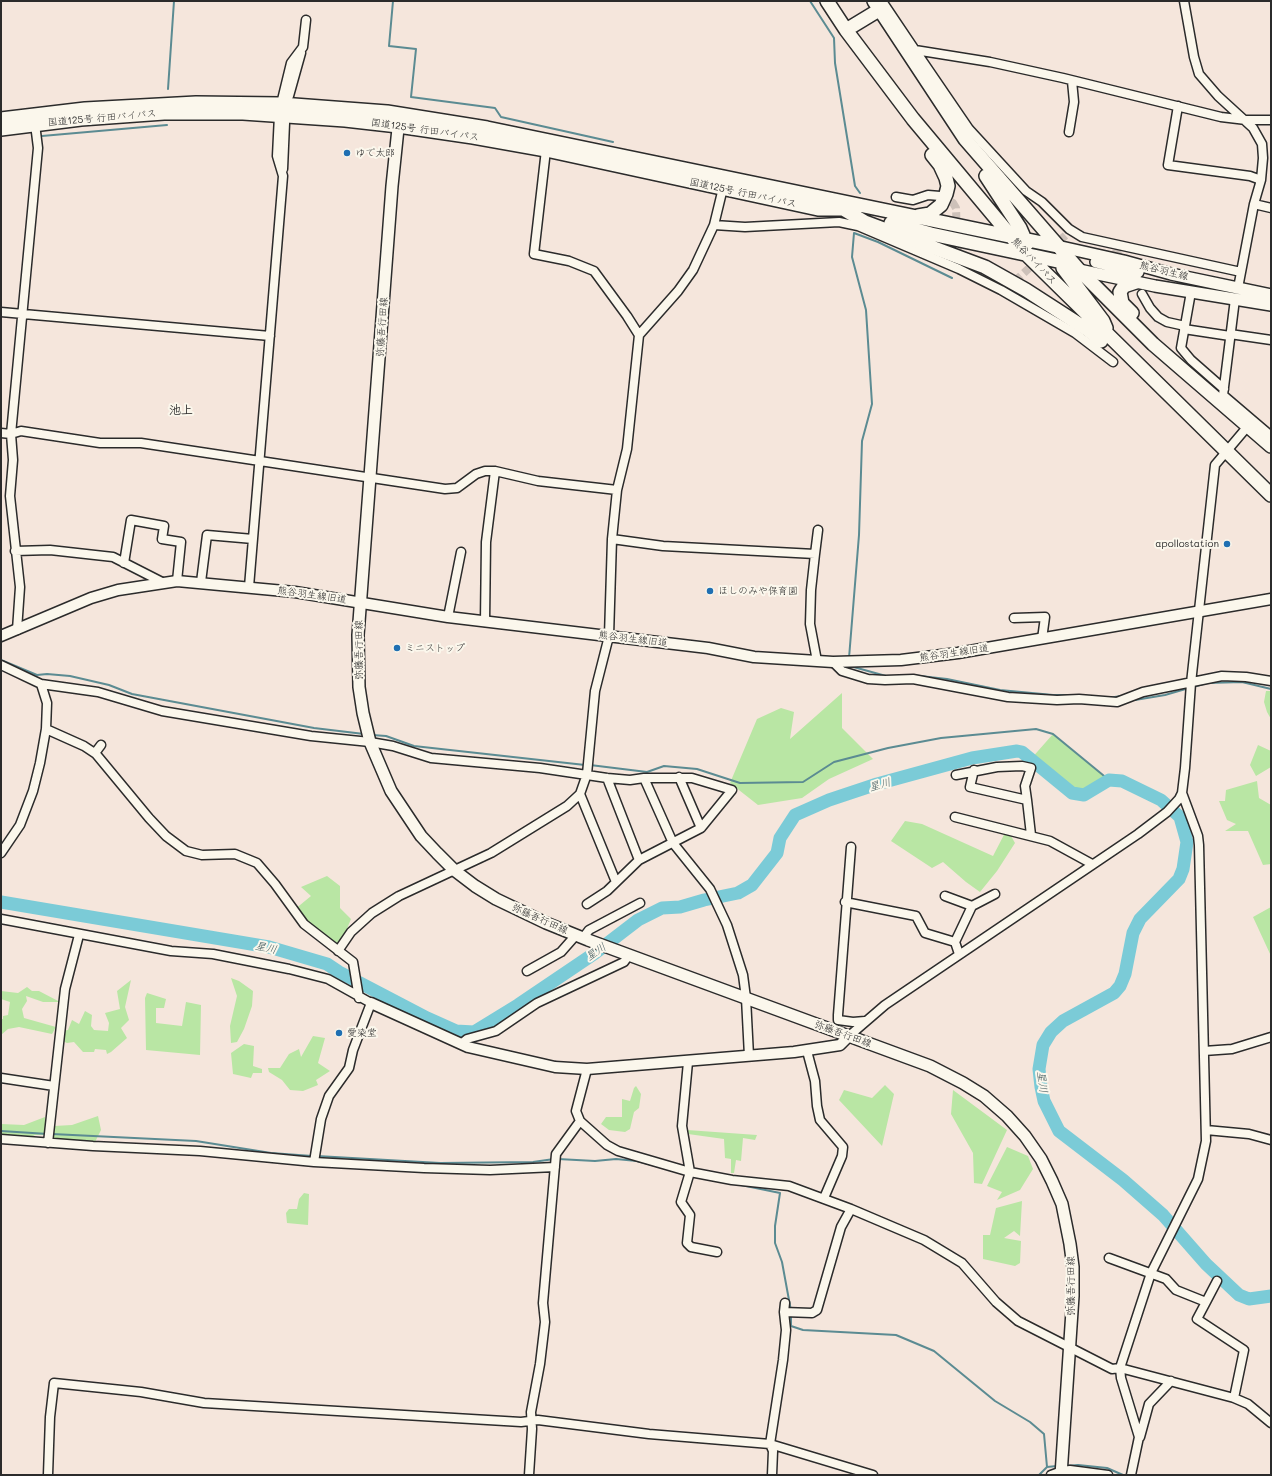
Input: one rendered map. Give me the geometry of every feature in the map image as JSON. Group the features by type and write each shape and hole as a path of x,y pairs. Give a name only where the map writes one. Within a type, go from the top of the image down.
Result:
{"highway":[{"name":"熊谷バイパス","path":"827,1 846,30 913,119 1025,254 1110,339 1271,495"},
{"path":"846,30 878,4 966,139 1058,246 1069,256 1063,268 1103,321 1110,339"},
{"name":"国道125号 行田バイパス","path":"1,119 130,105 196,103 494,129 910,217 1010,235 1058,246"},
{"name":"国道125号 行田バイパス","path":"1,129 35,124 164,114 284,110"},
{"path":"910,217 930,214 941,205 948,186 940,164 926,148 913,119"},
{"name":"国道125号 行田バイパス","path":"399,120 818,209 842,209 924,232 1025,254 1069,256 1079,270"},
{"path":"966,139 977,163 1005,203 1025,239 1027,244 1025,254"},
{"name":"国道125号 行田バイパス","path":"825,198 842,209"},
{"path":"842,209 865,222 985,267 1026,290 1083,326 1111,351 1131,359"},
{"path":"1079,270 1153,344 1271,446"},
{"path":"1139,288 1124,286 1120,292 1120,297 1122,303 1144,325 1153,344"}],"main road":[{"name":"弥藤吾行田線","path":"399,120 358,635 359,687 370,742 391,791 404,813 421,836 454,870 475,886 496,899 521,912 626,954 930,1066 963,1083 1007,1116 1025,1136 1041,1159 1062,1204 1067,1228 1073,1267 1062,1473"},
{"name":"熊谷羽生線","path":"1069,256 1124,261 1171,274 1271,296"},
{"path":"1069,256 1153,275 1206,295"},
{"name":"熊谷羽生線","path":"1079,270 1139,288 1191,292 1271,305"}],"street":[{"path":"1184,1 1194,58 1199,74 1218,96 1246,120 1253,128 1262,144 1263,158 1261,180 1254,204 1238,288"},
{"path":"878,4 915,50 969,128 1067,234 1080,242 1175,262 1196,262 1240,272"},
{"path":"249,587 283,176 277,156 292,63 303,47 306,20"},
{"path":"915,50 990,62 1221,117 1246,120 1271,120"},
{"path":"1069,132 1074,102 1072,81"},
{"path":"1178,106 1168,165 1250,176 1261,180"},
{"path":"17,630 20,588 10,496 13,460 11,434 38,148 35,124"},
{"path":"546,150 534,254 569,261 594,271 639,335"},
{"path":"338,951 351,932 372,913 399,896 491,853 567,806 580,794 587,774 595,691 609,636 612,539 617,490 627,449 639,335 678,291 689,276 714,225 723,188"},
{"path":"896,197 913,200 928,195 940,196"},
{"path":"1254,204 1271,208"},
{"path":"714,225 745,227 839,222 858,226 959,269 1051,319 1092,345 1113,362"},
{"path":"1139,288 1150,308 1158,317 1167,322 1184,327 1230,335 1271,340"},
{"path":"1191,292 1181,348 1191,360 1224,389"},
{"path":"1235,299 1223,395 1271,436"},
{"path":"1,312 270,336"},
{"path":"1140,1438 1121,1378 1120,1368 1151,1273 1198,1179 1205,1147 1206,1130 1199,845 1198,836 1180,796 1198,612 1215,465 1248,426"},
{"path":"1,433 11,434 21,431 100,443 141,443 259,463 445,490 457,488 476,474 485,471 495,471 538,481 617,490"},
{"path":"484,622 486,542 495,471"},
{"path":"124,563 131,520 164,526 162,539 181,542 177,581"},
{"path":"817,661 810,624 818,530"},
{"path":"201,582 207,535 253,539"},
{"path":"612,539 663,546 815,554"},
{"path":"15,551 50,550 113,557 162,582"},
{"path":"448,617 461,552"},
{"name":"熊谷羽生線旧道","path":"1,636 91,598 118,590 162,582 177,581 249,587 360,602 484,622 708,648 754,657 817,661 901,660 1042,639 1271,599"},
{"path":"1014,618 1045,617 1042,639"},
{"path":"843,661 842,671 868,679 913,679 1008,696 1057,700 1080,699 1117,702 1143,692 1169,688 1222,676 1246,677 1271,681"},
{"path":"1,665 41,684 98,692 162,711 311,736 393,746 431,758 587,774 630,780 644,778 692,778 732,790 701,828 639,860 607,891 587,904"},
{"path":"1,853 20,825 33,791 46,729 47,703 41,684"},
{"path":"46,729 84,746 95,753 149,818 166,836 186,851 202,855 235,854 257,863 275,884 304,924 353,962 359,997"},
{"path":"95,753 101,745"},
{"path":"956,775 974,770 1022,766 1031,768 1024,786 1031,835"},
{"path":"974,770 970,788 1027,800"},
{"path":"607,778 639,860"},
{"path":"644,778 672,842 710,889 727,925 743,975 746,998 749,1056"},
{"path":"679,778 701,828"},
{"path":"580,794 616,882"},
{"path":"1,919 79,935 171,951 213,954 261,962 328,979 347,988 350,993 461,1044 521,1060 555,1067 586,1069 688,1062 807,1051 840,1045 865,1021 885,1005 1138,834 1167,812 1180,796"},
{"path":"955,818 1031,835 1050,841 1092,864"},
{"path":"851,847 845,902 844,955 838,1020 853,1022 865,1021"},
{"path":"959,954 955,942 972,906 995,894"},
{"path":"945,896 972,906"},
{"path":"845,902 916,916 925,933 955,942"},
{"path":"527,971 561,952 589,930 640,903"},
{"path":"48,1143 65,989 79,935"},
{"path":"461,1044 467,1039 496,1031 536,1003 624,962 626,954"},
{"path":"314,1162 321,1119 329,1096 349,1068 352,1050 371,1003"},
{"path":"1204,1051 1232,1049 1270,1040"},
{"path":"807,1051 815,1081 820,1120 843,1147 842,1156 824,1198"},
{"path":"688,1062 682,1126 690,1172 681,1202 690,1215 687,1243 691,1247 717,1252"},
{"path":"586,1069 576,1111 580,1121 607,1145 618,1151 690,1172 732,1180 789,1186 851,1209 924,1240 962,1263 996,1302 1018,1321 1112,1369 1120,1368 1234,1398 1248,1404 1271,1423"},
{"path":"1,1078 54,1086"},
{"path":"529,1475 532,1421 531,1412 540,1364 545,1322 543,1303 556,1154 580,1121"},
{"path":"1206,1130 1249,1134 1271,1140"},
{"path":"1,1139 200,1151 314,1162 490,1170 555,1167"},
{"path":"784,1312 812,1313 817,1310 842,1227 851,1209"},
{"path":"1109,1258 1166,1278 1176,1290 1206,1302"},
{"path":"1217,1281 1197,1319 1244,1350 1234,1398"},
{"path":"772,1475 773,1451 770,1444 783,1360 786,1330 784,1312 785,1302"},
{"path":"1131,1475 1149,1404 1171,1381"},
{"path":"48,1475 50,1417 54,1383 141,1392 204,1403 532,1421 538,1420 649,1434 770,1444 873,1475"},
{"path":"1051,1475 1062,1473 1108,1475"}],"green space":[{"path":"1266,691 1271,691 1271,719 1264,702"},
{"path":"842,693 842,728 873,759 829,779 802,798 758,805 730,783 757,719 781,708 794,712 790,739"},
{"path":"1053,734 1109,780 1084,795 1072,793 1030,760"},
{"path":"1258,745 1271,751 1271,767 1256,776 1250,765"},
{"path":"1257,781 1259,798 1271,805 1271,864 1263,865 1248,831 1225,831 1236,824 1227,820 1219,801 1225,801 1226,790"},
{"path":"905,821 922,824 993,856 1007,829 1015,843 997,871 980,892 943,862 932,868 891,841"},
{"path":"327,876 340,886 340,908 351,919 339,948 325,940 294,910 311,896 301,887"},
{"path":"1271,907 1271,956 1253,917"},
{"path":"231,978 239,981 253,991 252,1006 244,1029 237,1042 231,1043 230,1026 237,996"},
{"path":"131,980 125,1007 129,1020 121,1028 127,1038 111,1052 107,1054 106,1050 95,1049 94,1052 83,1052 74,1042 67,1043 56,1038 60,1031 68,1030 72,1020 79,1024 85,1011 92,1015 91,1026 94,1030 108,1031 109,1023 105,1013 120,1009 117,991"},
{"path":"27,987 32,991 39,991 60,1002 43,1002 26,996 27,1001 22,1009 24,1018 56,1027 52,1034 19,1027 8,1029 1,1035 1,1019 3,1019 3,1016 8,1015 10,1002 1,999 1,991 18,993"},
{"path":"147,993 166,999 164,1008 156,1008 156,1023 182,1026 186,1002 201,1005 200,1055 146,1050 145,998"},
{"path":"313,1036 325,1038 318,1063 330,1071 316,1080 318,1085 303,1091 290,1090 282,1080 269,1072 268,1068 280,1068 289,1054 299,1049 301,1057"},
{"path":"244,1044 254,1046 253,1066 262,1069 262,1073 253,1073 251,1078 233,1074 231,1053"},
{"path":"885,1085 894,1094 882,1146 839,1100 844,1090 872,1098"},
{"path":"636,1086 641,1094 639,1108 634,1112 630,1129 625,1132 609,1130 601,1124 606,1117 622,1117 622,1099 630,1101"},
{"path":"953,1090 1007,1130 982,1184 974,1183 973,1153 951,1114"},
{"path":"98,1116 101,1130 93,1146 57,1144 50,1136 54,1126 72,1125"},
{"path":"45,1117 45,1135 35,1135 27,1139 1,1138 1,1124 24,1125"},
{"path":"687,1130 757,1135 755,1140 743,1138 741,1161 736,1160 734,1173 731,1173 731,1159 725,1158 724,1139 688,1134"},
{"path":"1007,1147 1028,1156 1033,1169 1020,1190 997,1200 1002,1192 987,1186"},
{"path":"304,1193 309,1194 308,1225 287,1223 286,1213 289,1209 297,1209 299,1199"},
{"path":"1022,1201 1020,1236 1014,1231 1004,1238 1021,1241 1020,1263 1015,1266 983,1259 983,1235 990,1235 996,1208"}],"waterway":[{"path":"168,89 174,1"},
{"path":"393,1 389,46 416,49 411,97 495,108 501,117 613,142"},
{"path":"810,1 834,38 835,63 855,186 860,193"},
{"path":"42,136 167,125"},
{"path":"849,658 859,535 862,441 872,404 866,310 852,257 854,233 878,242 952,278"},
{"path":"1,660 37,675 47,674 70,676 109,685 132,694 314,728 364,734"},
{"path":"850,666 886,676"},
{"path":"911,675 947,679 1000,690 1053,695 1078,695"},
{"path":"1193,687 1207,683 1242,682 1271,689"},
{"path":"1135,698 1135,700 1165,695 1189,688"},
{"path":"1107,698 1122,696"},
{"path":"590,765 647,772 664,766 697,769 740,783 803,782 834,762 888,748 941,738 1036,729 1053,734 1109,780"},
{"path":"372,735 386,736 414,746 585,765"},
{"name":"星川","path":"1,902 269,947 327,964 339,972 427,1018 456,1031 474,1032 518,1005 595,953 638,920 662,908 680,907 738,893 752,885 777,853 780,838 795,815 829,800 877,784 972,758 1017,751 1022,752 1072,793 1084,795 1109,780 1122,781 1161,800 1180,817 1187,842 1183,869 1179,879 1140,919 1133,933 1125,974 1120,986 1114,993 1063,1021 1051,1032 1043,1045 1039,1069 1044,1101 1059,1131 1123,1180 1163,1215 1206,1264 1239,1295 1249,1299 1271,1296"},
{"path":"1,1131 48,1134"},
{"path":"52,1134 196,1141 271,1153 312,1156"},
{"path":"317,1156 440,1163 533,1162 554,1159"},
{"path":"558,1159 595,1161 616,1159 637,1161 674,1171"},
{"path":"741,1185 780,1193 775,1226 775,1243 782,1262 791,1311"},
{"path":"791,1315 791,1326 803,1330 896,1335 934,1351 995,1401 1030,1422 1044,1434 1047,1467"},
{"path":"1066,1466 1078,1465 1107,1468 1123,1475"},
{"path":"1039,1475 1047,1467 1057,1466"}],"tunnel":[{"path":"941,196 953,203 956,208 958,261"},
{"path":"1006,289 1067,234"},
{"path":"1115,249 1123,263"}],"place":[{"name":"ゆで太郎","path":"347,153"},
{"name":"apollostation","path":"1227,544"},
{"name":"ほしのみや保育園","path":"710,591"},
{"name":"ミニストップ","path":"397,648"},
{"name":"愛染堂","path":"339,1033"}],"district":[{"name":"池上","path":"181,410"}]}
